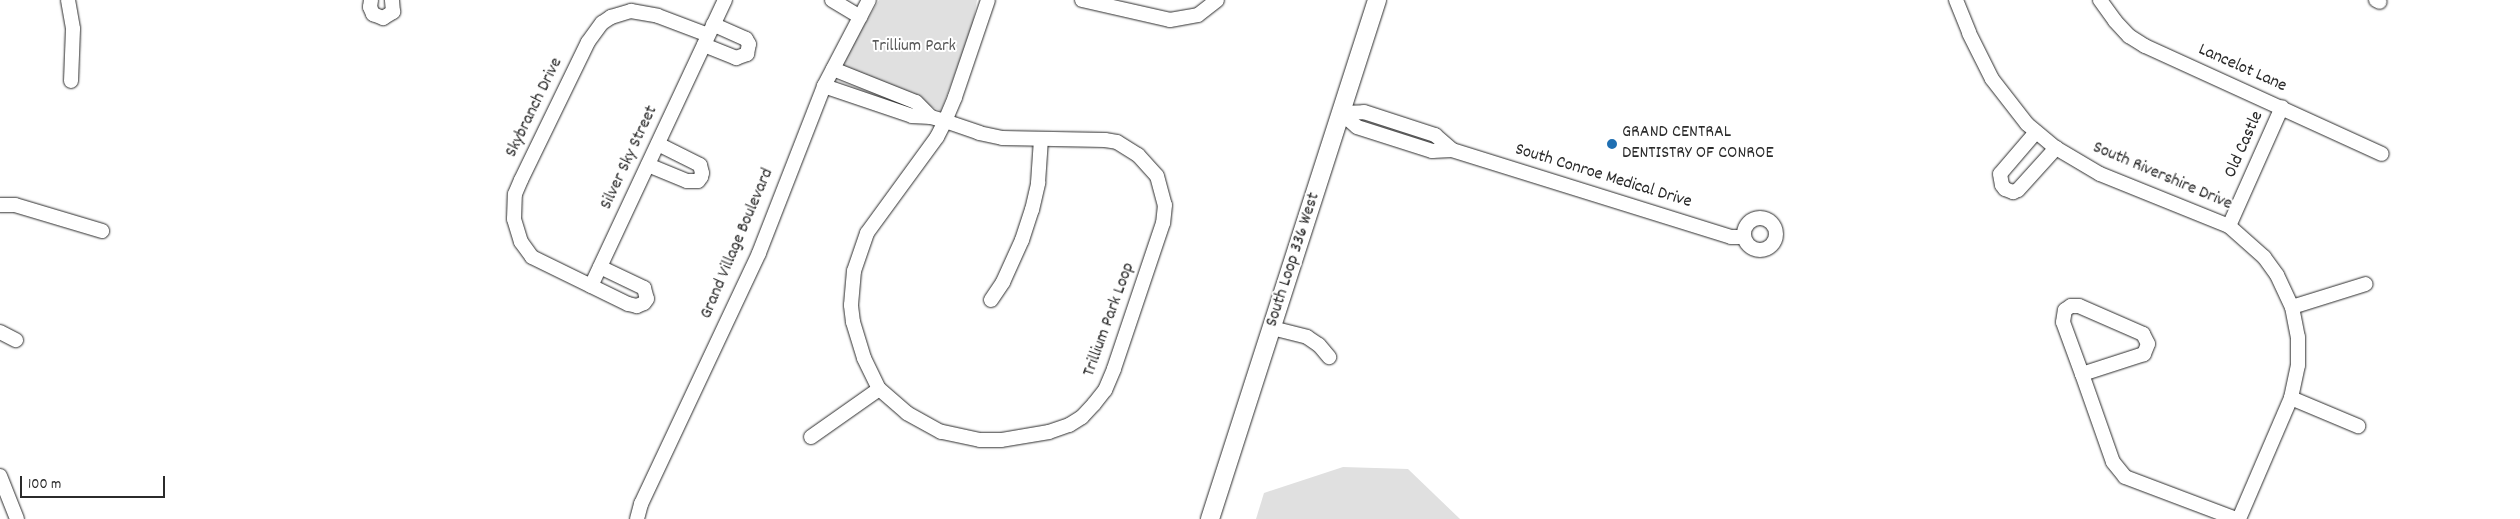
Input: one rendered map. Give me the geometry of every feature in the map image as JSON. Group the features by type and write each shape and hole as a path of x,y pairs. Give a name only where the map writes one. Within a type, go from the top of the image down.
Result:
{"main road":[{"name":"South Loop 336 West","path":"1210,519 1377,0"}],"street":[{"path":"68,0 73,29 71,81"},
{"path":"372,0 370,7 373,14 383,18 393,12 392,0"},
{"name":"Silver Sky Street","path":"591,286 725,0"},
{"path":"832,0 860,17"},
{"name":"Grand Village Boulevard","path":"631,519 641,504 759,253 824,86 869,0"},
{"path":"945,121 988,0"},
{"path":"1082,0 1170,20 1198,15 1217,0"},
{"name":"South Rivershire Drive","path":"1956,0 1969,33 1992,79 2027,124 2036,132 2056,148 2100,174 2229,226 2264,256 2277,275 2292,307 2298,337 2298,365 2291,398 2238,519"},
{"name":"Lancelot Lane","path":"2100,0 2129,36 2145,46 2382,154"},
{"name":"Skybranch Drive","path":"600,267 644,288 647,299 641,306 628,304 532,257 521,242 514,219 515,194 521,180 585,48 594,31 602,23 611,17 631,11 658,16 708,34"},
{"name":"Trillium Park Loop","path":"833,69 916,102 931,117"},
{"name":"Trillium Park Loop","path":"824,86 912,116 931,117 945,121 979,133 1002,138 1105,140 1117,142 1129,148 1147,163 1162,189 1165,204 1161,230 1105,390 1082,417 1069,425 1049,432 1001,440 962,437 941,432 907,413 879,389 864,358 853,322 851,305 854,271 868,233 937,137 945,121"},
{"name":"Old Castle","path":"2229,226 2282,107"},
{"name":"South Conroe Medical Drive","path":"1341,113 1357,127 1432,151 1452,150 1731,237 1744,237"},
{"path":"2036,132 2000,174 2002,185 2005,189 2013,192 2018,190 2056,148"},
{"path":"992,300 1003,282 1022,240 1032,210 1038,183 1041,139"},
{"path":"648,165 687,181 698,181 702,173 700,165 658,144"},
{"path":"0,205 15,206 102,231"},
{"path":"2292,307 2366,284"},
{"path":"2082,374 2140,356 2147,349 2147,338 2143,334 2079,306 2071,306 2065,310 2063,322 2114,462 2125,477 2238,519"},
{"path":"1272,328 1307,337 1319,345 1329,357"},
{"path":"0,332 16,340"},
{"path":"811,437 879,389"},
{"path":"2291,398 2358,426"},
{"path":"0,476 17,519"},
{"name":"Grand Village Boulevard","path":"637,519 641,504"}],"green space":[{"name":"Trillium Park","path":"879,0 977,0 972,28 941,111 840,66"},
{"path":"1343,467 1408,469 1460,519 1256,519 1264,493"}],"place":[{"name":"GRAND CENTRAL DENTISTRY OF CONROE","path":"1612,144"}]}
